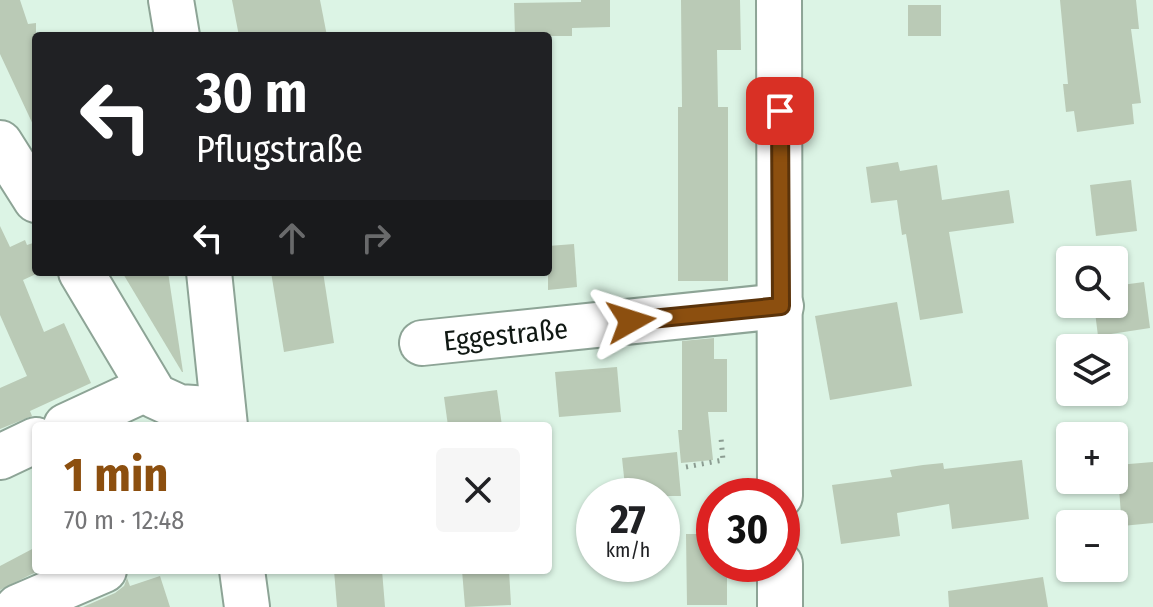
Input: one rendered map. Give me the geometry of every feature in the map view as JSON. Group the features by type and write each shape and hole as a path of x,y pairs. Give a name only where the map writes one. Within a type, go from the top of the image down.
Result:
{"street":[{"path":"171,0 176,32"},
{"path":"779,0 780,478"},
{"path":"0,143 32,194"},
{"path":"83,276 155,396 179,407 224,418 209,276"},
{"name":"Eggestraße","path":"422,343 781,306"},
{"path":"75,422 148,388"},
{"path":"0,457 32,442"},
{"path":"18,607 95,574"},
{"path":"243,574 247,607"},
{"path":"780,582 780,607"}],"path":[{"path":"686,467 723,460 721,438"}],"building":[{"path":"0,0 20,0 28,24 36,23 36,32 32,32 32,122 0,54"},
{"path":"232,0 320,0 326,32 238,32"},
{"path":"610,0 610,27 572,28 572,36 552,36 552,32 515,32 514,3"},
{"path":"681,0 740,0 741,50 717,50 718,107 728,107 728,281 678,281"},
{"path":"1060,0 1136,0 1139,29 1131,29 1141,103 1132,104 1134,124 1077,132 1074,111 1066,112 1063,84 1068,84"},
{"path":"908,5 941,5 941,36 908,36"},
{"path":"898,162 900,171 937,165 942,200 1009,190 1014,223 949,232 963,313 920,320 906,234 902,235 897,200 871,203 866,167"},
{"path":"1131,180 1137,231 1096,236 1090,185"},
{"path":"0,226 10,247 25,240 27,245 32,243 32,276 23,280 44,332 64,323 91,383 30,411 32,416 0,429 0,388 27,376 0,315"},
{"path":"574,244 577,287 548,290 548,276 552,276 552,246"},
{"path":"124,276 169,276 182,372"},
{"path":"272,276 324,276 334,343 284,352"},
{"path":"1144,282 1150,328 1098,334 1096,318 1128,318 1128,284"},
{"path":"897,302 912,386 830,400 815,316"},
{"path":"714,338 714,359 727,359 727,412 708,412 713,460 681,463 678,430 682,430 682,341"},
{"path":"617,367 621,412 559,417 555,372"},
{"path":"497,390 501,422 447,422 444,397"},
{"path":"677,452 679,478 624,478 622,458"},
{"path":"1022,460 1029,519 952,529 949,504 897,513 900,536 841,544 832,485 892,477 890,470 923,465 943,463 944,469"},
{"path":"1153,462 1153,523 1128,525 1128,510 1121,510 1119,494 1128,494 1128,464"},
{"path":"686,534 696,534 696,582 727,582 727,605 687,605"},
{"path":"32,549 32,574 0,590 0,566"},
{"path":"334,574 382,574 385,607 337,607"},
{"path":"462,574 509,574 511,605 465,607"},
{"path":"160,576 170,607 83,607 115,593 124,586 127,578 130,586"},
{"path":"1043,577 1048,607 949,607 948,591"}],"route":[{"path":"631,321 781,306 780,111"}]}
